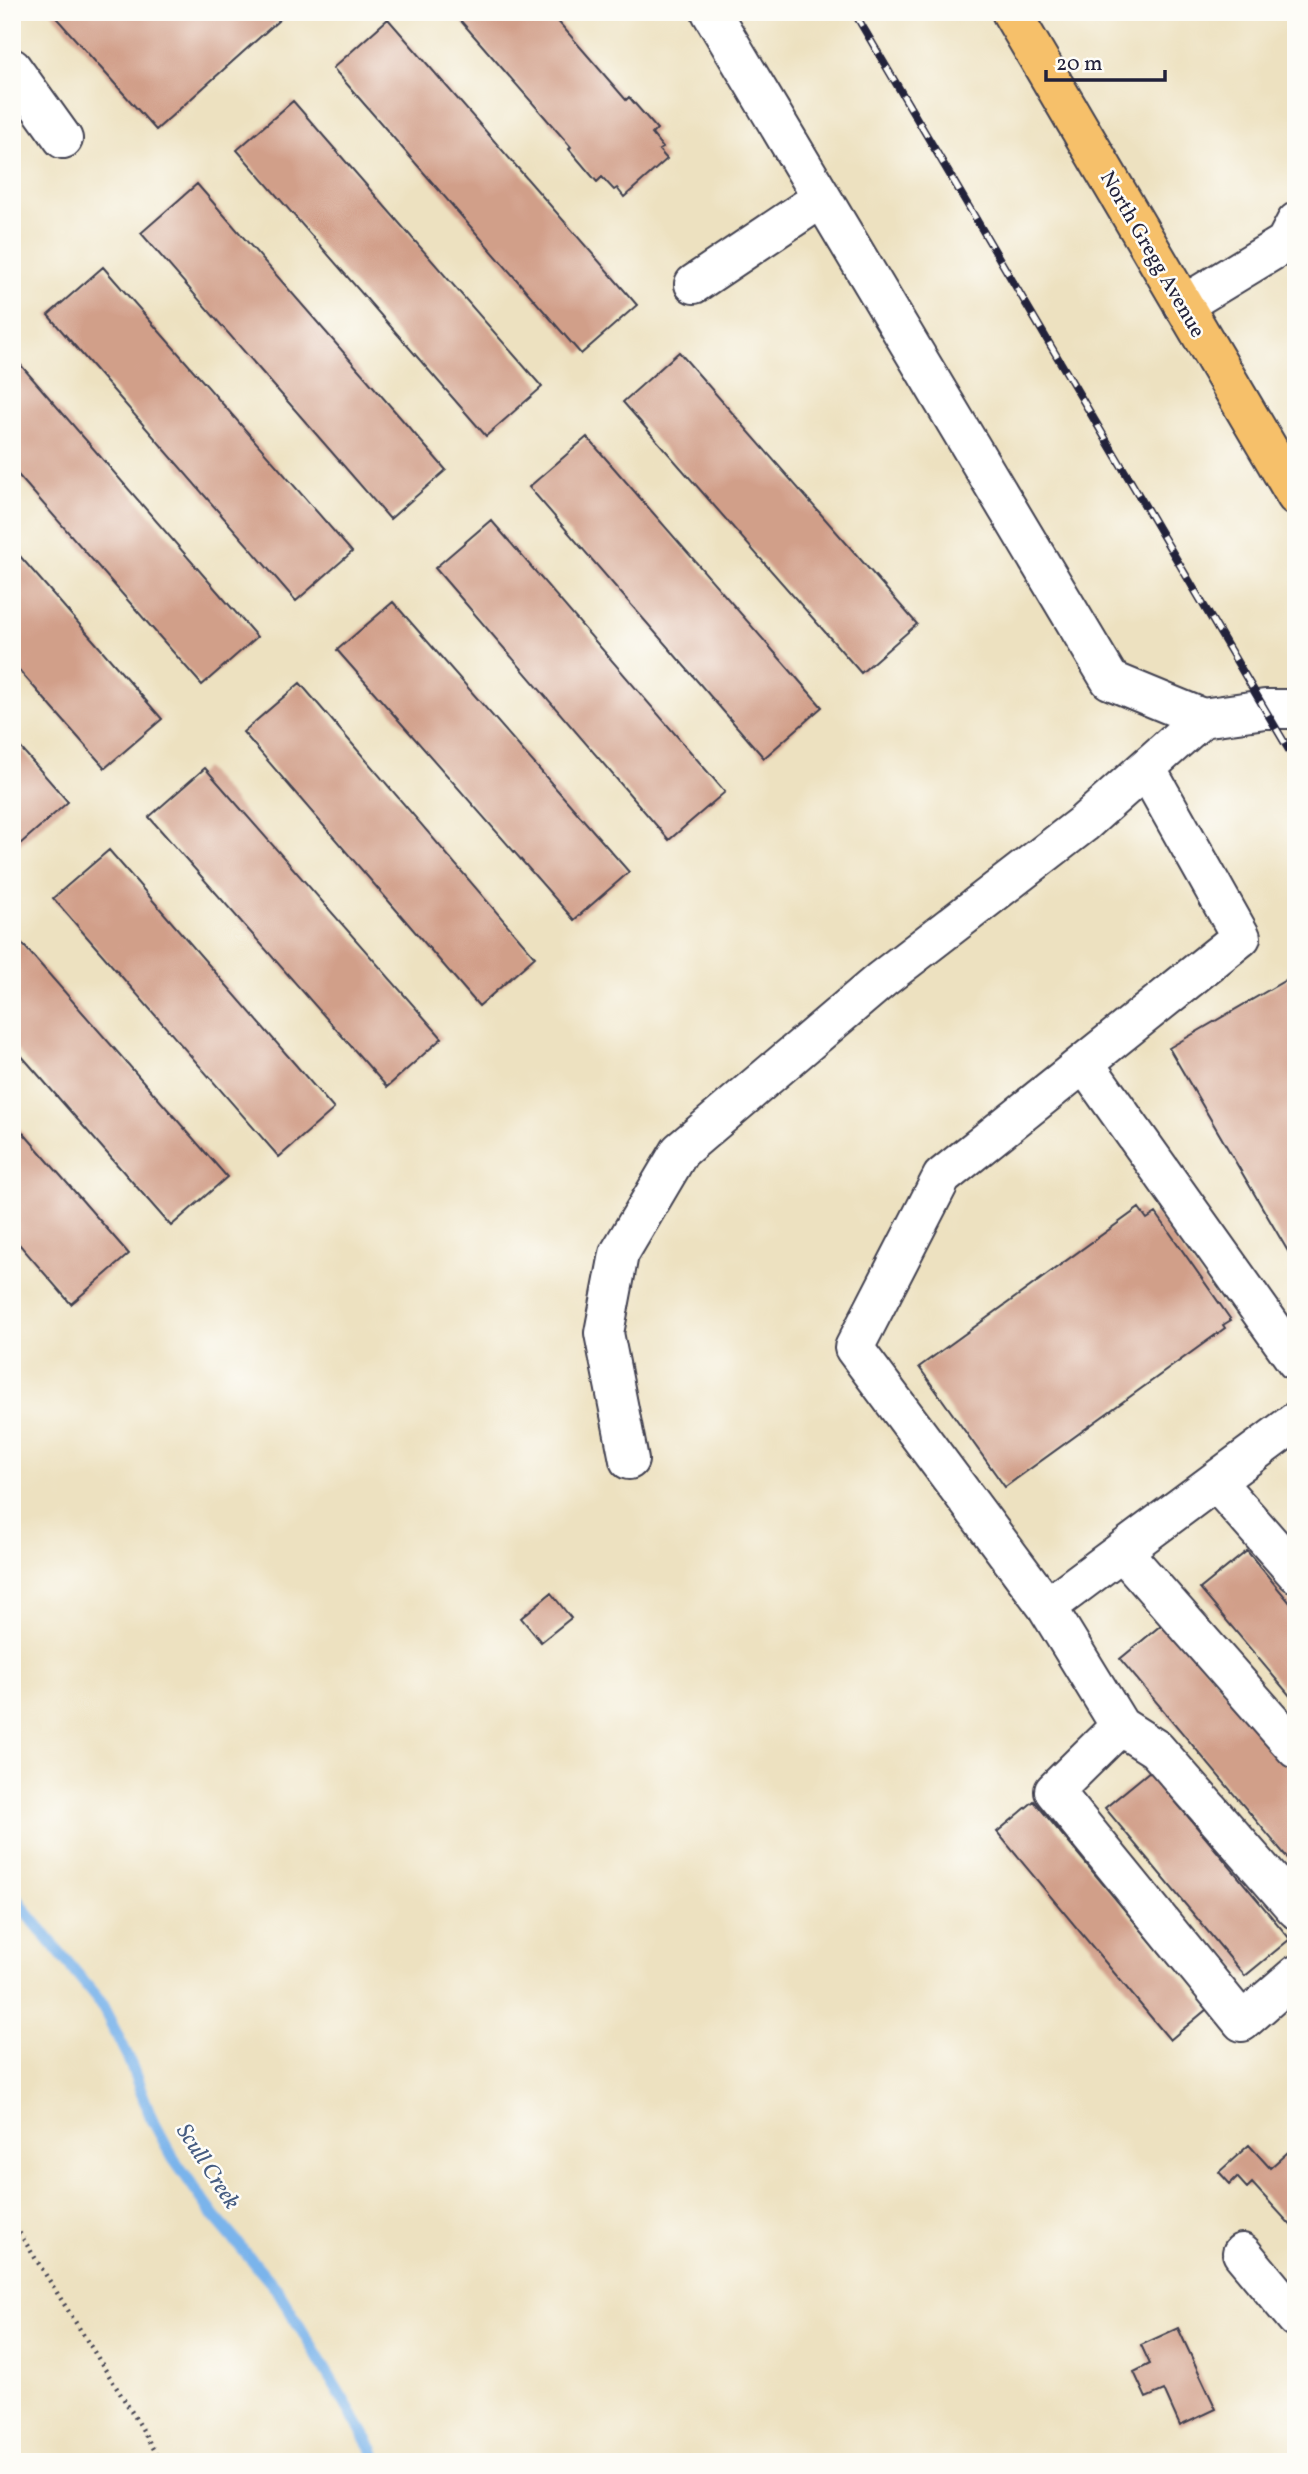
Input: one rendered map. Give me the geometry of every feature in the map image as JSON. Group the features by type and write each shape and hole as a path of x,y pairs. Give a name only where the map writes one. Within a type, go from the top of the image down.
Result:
{"main road":[{"name":"North Gregg Avenue","path":"1011,12 1296,496"}],"street":[{"path":"712,12 1110,680 1202,718 1265,709 1296,709"},
{"path":"12,68 63,139"},
{"path":"694,284 822,198"},
{"path":"1183,305 1285,243 1296,222"},
{"path":"629,1460 604,1333 619,1254 680,1151 881,980 1083,824 1202,718"},
{"path":"1146,768 1241,937 942,1177 854,1348 1047,1607 1120,1726 1156,1749 1296,1909"},
{"path":"1084,1063 1296,1361"},
{"path":"1047,1607 1296,1421"},
{"path":"1216,1482 1296,1573"},
{"path":"1122,1551 1296,1749"},
{"path":"1120,1726 1054,1791 1242,2022 1296,1975"},
{"path":"1242,2253 1296,2318"}],"path":[{"path":"12,2221 140,2425 160,2462"}],"building":[{"path":"51,12 288,12 156,130"},
{"path":"453,12 550,12 626,100 629,97 657,129 652,134 663,148 659,150 667,159 624,197 602,177 597,182 569,149 571,147"},
{"path":"388,19 637,305 581,354 333,68"},
{"path":"293,101 542,387 486,436 237,150"},
{"path":"197,184 446,470 390,519 141,233"},
{"path":"103,267 352,552 296,601 48,315"},
{"path":"679,352 917,624 861,673 623,402"},
{"path":"12,355 257,637 202,685 12,468"},
{"path":"587,437 822,707 764,758 529,487"},
{"path":"491,520 725,792 669,840 435,568"},
{"path":"12,547 162,719 105,768 12,662"},
{"path":"393,602 629,872 574,920 337,650"},
{"path":"300,683 535,957 479,1006 243,732"},
{"path":"12,738 68,802 12,851"},
{"path":"205,768 442,1038 387,1087 149,817"},
{"path":"109,850 334,1109 279,1157 53,898"},
{"path":"12,932 227,1177 171,1226 12,1045"},
{"path":"1296,974 1296,1265 1169,1048"},
{"path":"12,1120 129,1254 71,1304 12,1236"},
{"path":"1139,1208 1147,1219 1156,1213 1231,1320 1223,1325 1225,1328 1005,1487 919,1367"},
{"path":"1247,1551 1296,1610 1296,1703 1200,1589"},
{"path":"551,1593 571,1618 541,1642 521,1618"},
{"path":"1166,1621 1296,1776 1296,1868 1120,1659"},
{"path":"1150,1771 1290,1939 1245,1976 1105,1808"},
{"path":"1034,1801 1207,2009 1170,2040 997,1832"},
{"path":"1249,2145 1270,2168 1296,2145 1296,2231 1252,2183 1247,2188 1237,2177 1230,2184 1219,2172"},
{"path":"1178,2328 1216,2409 1180,2426 1164,2390 1146,2398 1134,2372 1150,2364 1141,2345"}],"waterway":[{"name":"Scull Creek","path":"12,1891 101,2003 128,2057 151,2117 173,2158 215,2217 279,2292 373,2450 377,2462"}],"railway":[{"path":"854,12 1296,762"}]}
